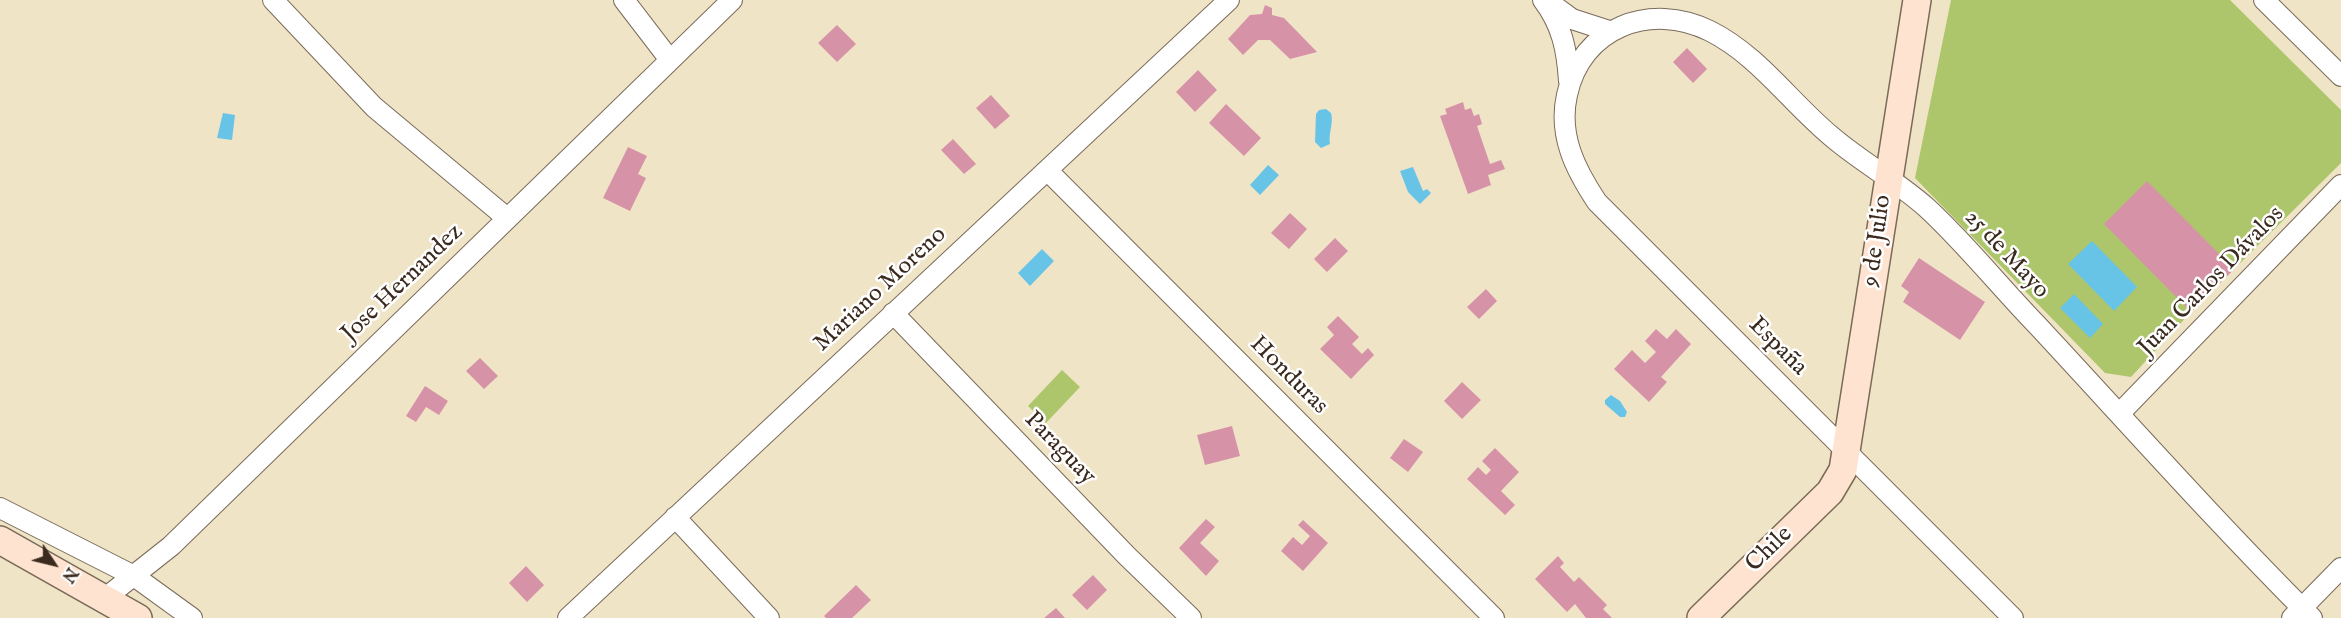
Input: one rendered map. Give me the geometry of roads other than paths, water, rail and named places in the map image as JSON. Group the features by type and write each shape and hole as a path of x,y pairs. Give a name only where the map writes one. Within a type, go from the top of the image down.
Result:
{"street":[{"path":"273,0 381,114 507,218"},
{"path":"624,0 670,60"},
{"name":"Jose Hernandez","path":"104,599 171,546 732,0"},
{"name":"Mariano Moreno","path":"568,618 1228,0"},
{"name":"España","path":"1544,0 1572,19 1609,31 1588,51 1569,82"},
{"name":"España","path":"1544,0 1562,31 1568,56 1569,82 1563,120 1566,138 1584,182 1597,202 2013,618"},
{"name":"9 de Julio","path":"1838,481 1847,453 1887,178 1917,0"},
{"path":"2264,0 2341,76"},
{"name":"25 de Mayo","path":"1609,31 1654,18 1668,18 1709,30 1751,58 1814,122 1858,158 1929,210 2302,615"},
{"name":"Honduras","path":"1047,170 1494,618"},
{"name":"Juan Carlos Dávalos","path":"2119,414 2341,185"},
{"name":"Paraguay","path":"893,313 1127,556 1191,618"},
{"name":"Chile","path":"1701,618 1830,492 1838,481"},
{"path":"0,508 134,576 192,618"},
{"path":"675,517 769,618"},
{"path":"0,540 138,618"},
{"path":"2302,615 2341,568"}],"water":[{"path":"1326,109 1332,117 1330,144 1321,148 1315,142 1316,114 1319,110"},
{"path":"223,113 235,115 232,140 217,138"},
{"path":"1268,165 1279,175 1260,195 1250,185"},
{"path":"1413,167 1423,191 1427,189 1431,193 1420,204 1408,192 1400,171"},
{"path":"2092,241 2137,287 2114,311 2068,264"},
{"path":"1042,249 1054,261 1030,286 1018,273"},
{"path":"2074,294 2103,324 2090,338 2060,308"},
{"path":"1611,395 1620,401 1627,412 1625,417 1620,417 1605,404 1605,400"}]}
